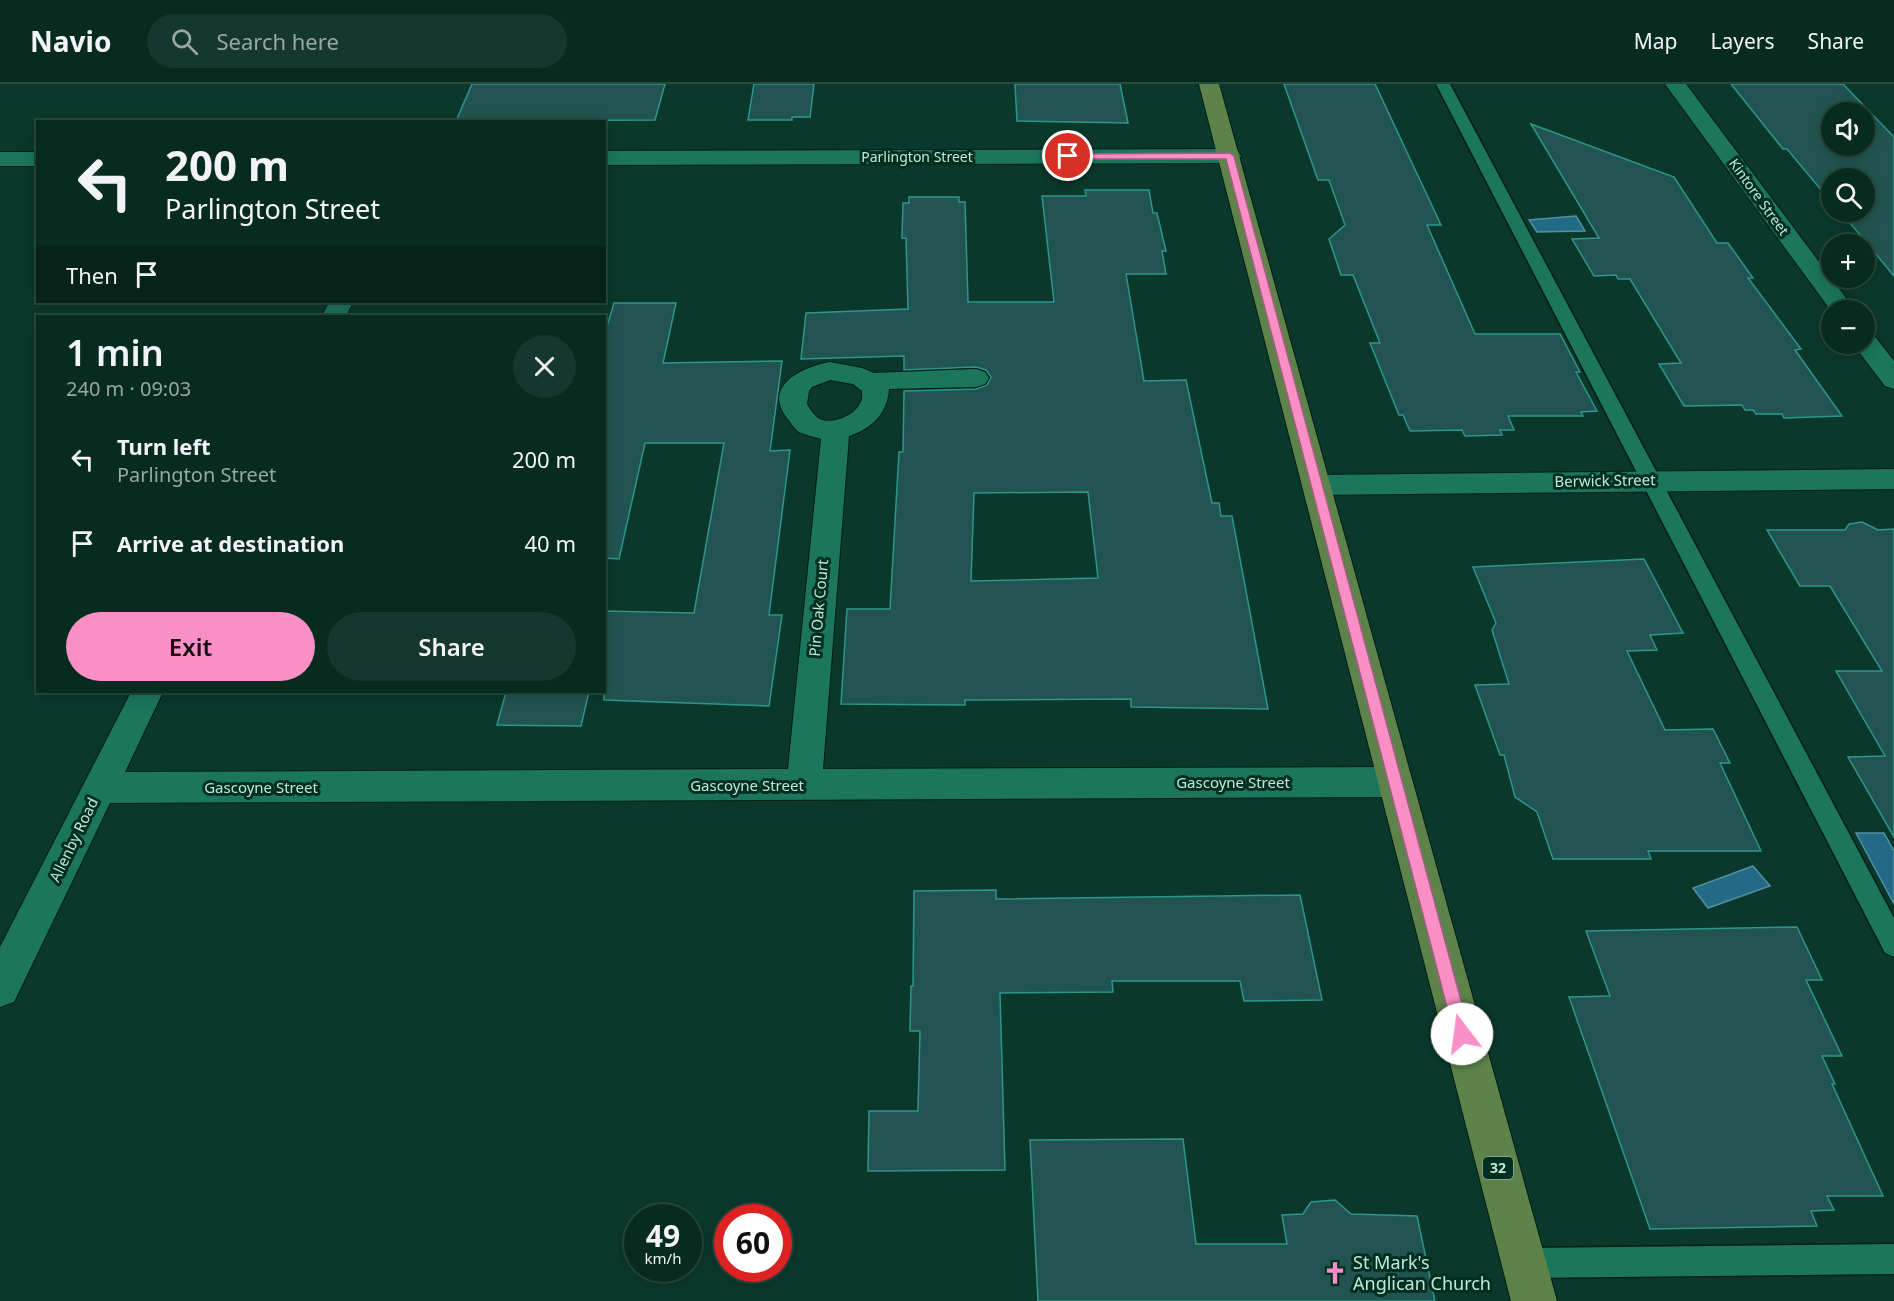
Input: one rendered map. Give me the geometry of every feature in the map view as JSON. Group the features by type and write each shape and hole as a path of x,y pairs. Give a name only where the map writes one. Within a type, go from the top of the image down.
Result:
{"main road":[{"name":"32","path":"1209,84 1529,1282"}],"street":[{"name":"Kintore Street","path":"1675,84 1836,300"},
{"name":"Parlington Street","path":"606,158 1230,156"},
{"path":"0,159 36,159"},
{"path":"1874,354 1894,380"},
{"path":"830,371 849,372 862,376 872,384 876,400 866,418 852,426 836,430 818,428 804,421 796,413 792,397 795,387 810,375 830,371"},
{"path":"872,384 880,380 976,378"},
{"name":"Pin Oak Court","path":"804,786 836,430"},
{"name":"Berwick Street","path":"1316,485 1894,479"},
{"name":"Allenby Road","path":"0,988 146,693"},
{"name":"Gascoyne Street","path":"99,788 1394,782"}],"lane":[{"path":"1443,84 1894,944"},
{"path":"1529,1282 1894,1259"}],"water":[{"path":"1576,216 1585,231 1537,232 1529,220"},
{"path":"1856,833 1884,833 1894,851 1894,904"},
{"path":"1753,866 1770,886 1708,908 1693,888"}],"building":[{"path":"472,84 665,84 655,120 456,120"},
{"path":"754,84 814,84 810,117 792,117 792,120 748,120"},
{"path":"1015,84 1120,84 1128,123 1017,121"},
{"path":"1284,84 1375,84 1441,225 1427,225 1475,334 1560,334 1580,372 1576,372 1597,411 1581,412 1583,416 1508,416 1514,430 1500,430 1502,435 1465,436 1462,430 1410,431 1403,415 1399,415 1370,343 1380,343 1353,275 1341,275 1329,239 1345,225 1329,180 1318,180"},
{"path":"1731,84 1843,84 1860,102 1821,102 1821,156 1875,156 1875,117 1894,137 1894,276 1875,253 1875,234 1859,234 1849,222 1875,222 1875,168 1821,168 1821,190 1787,149 1783,149"},
{"path":"1531,124 1674,177 1717,243 1728,243 1753,278 1748,278 1801,349 1795,350 1842,416 1784,418 1782,414 1756,414 1753,410 1745,410 1742,405 1684,406 1659,364 1681,363 1630,279 1618,279 1616,275 1594,276 1572,239 1599,238"},
{"path":"1085,190 1149,190 1153,213 1157,213 1166,251 1162,251 1166,274 1126,274 1144,381 1186,380 1212,503 1219,503 1221,516 1232,516 1268,709 1131,707 1131,699 965,700 965,705 841,704 847,609 890,609 899,452 903,452 904,391 976,389 987,385 991,377 986,370 976,367 904,370 904,356 801,359 806,313 908,309 906,238 902,238 903,203 909,203 909,197 959,197 959,202 965,202 968,302 1054,302 1042,196 1086,196","holes":["1088,492 1098,578 971,581 974,493"]},
{"path":"614,303 676,303 663,363 782,361 770,451 790,450 769,615 782,615 769,706 604,700 604,693 606,693 606,611 694,613 724,443 645,443 619,559 606,558 606,329"},
{"path":"1862,522 1878,530 1894,529 1894,837 1848,757 1885,756 1836,671 1882,671 1830,586 1800,586 1767,530 1845,530 1849,524"},
{"path":"1644,559 1683,633 1650,635 1657,650 1627,651 1665,730 1713,729 1730,763 1720,763 1761,851 1648,851 1651,859 1553,859 1537,812 1515,797 1504,755 1500,755 1475,685 1509,684 1492,630 1496,623 1473,567"},
{"path":"506,693 589,693 581,726 497,725"},
{"path":"996,890 996,899 1300,895 1322,1000 1244,1001 1240,981 1112,981 1113,992 1000,993 1005,1170 868,1171 869,1111 918,1111 920,1031 910,1031 914,891"},
{"path":"1797,927 1822,980 1806,980 1842,1056 1822,1056 1835,1084 1832,1084 1883,1196 1827,1196 1834,1210 1811,1211 1817,1226 1650,1229 1569,997 1610,996 1586,931"},
{"path":"1183,1139 1196,1244 1287,1244 1282,1215 1303,1214 1311,1202 1335,1200 1351,1214 1417,1216 1435,1301 1038,1301 1030,1140"}],"place":[{"name":"St Mark's Anglican Church","path":"1335,1273"}],"route":[{"path":"1068,156 1230,156 1462,1034"}]}
